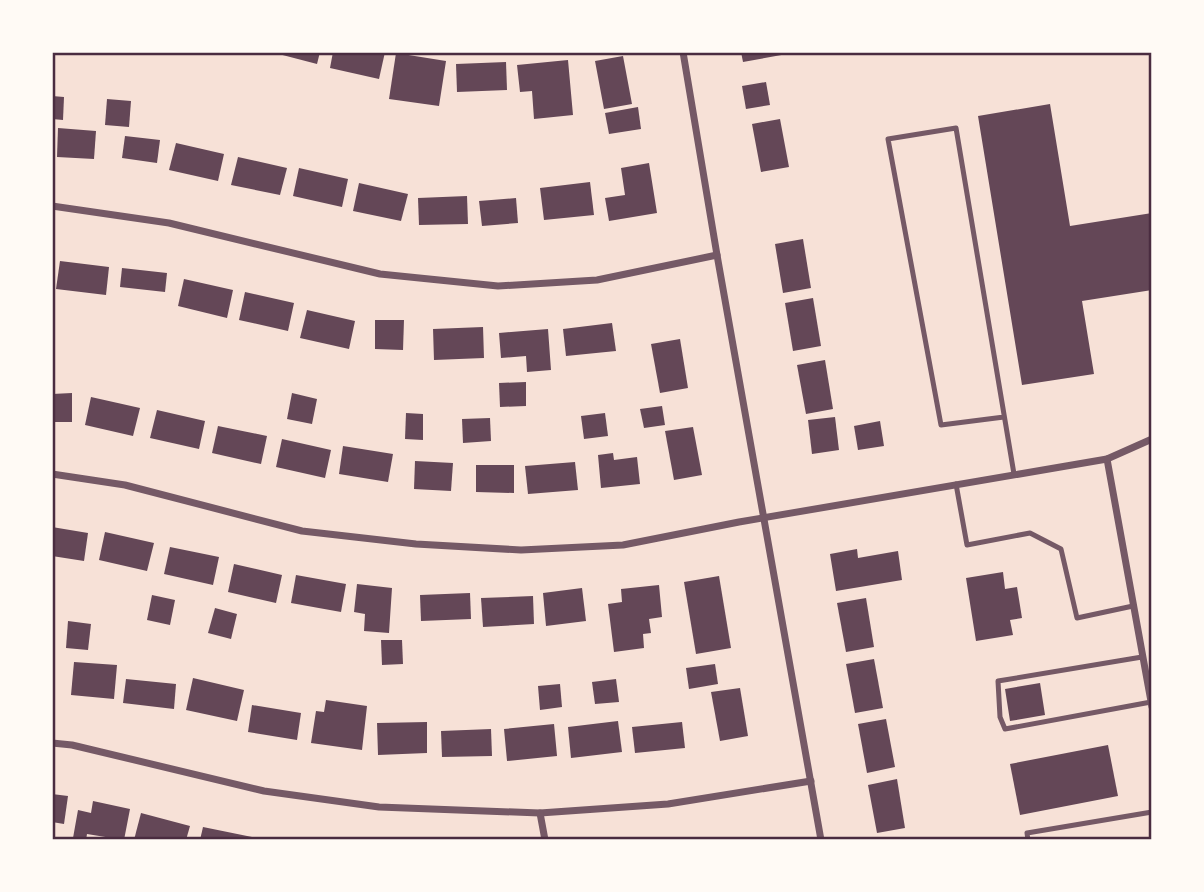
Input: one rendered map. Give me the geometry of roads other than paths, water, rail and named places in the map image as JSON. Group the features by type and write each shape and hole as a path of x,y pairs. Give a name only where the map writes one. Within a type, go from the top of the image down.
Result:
{"street":[{"path":"683,52 821,839"},
{"path":"52,206 169,223 380,275 498,286 597,280 717,255"},
{"path":"52,474 125,485 302,531 416,544 508,550 623,545 764,517 1107,459 1152,439"},
{"path":"1107,459 1151,705"},
{"path":"52,743 72,745 264,791 379,807 540,813 668,804 811,781"},
{"path":"540,813 545,839"}],"lane":[{"path":"1004,417 941,425 888,139 956,128 1014,474"},
{"path":"956,484 967,545 1030,533 1061,549 1077,618 1133,607"},
{"path":"1142,657 998,681 1000,717 1005,729 1151,705"},
{"path":"1028,839 1027,833 1152,812"}]}
